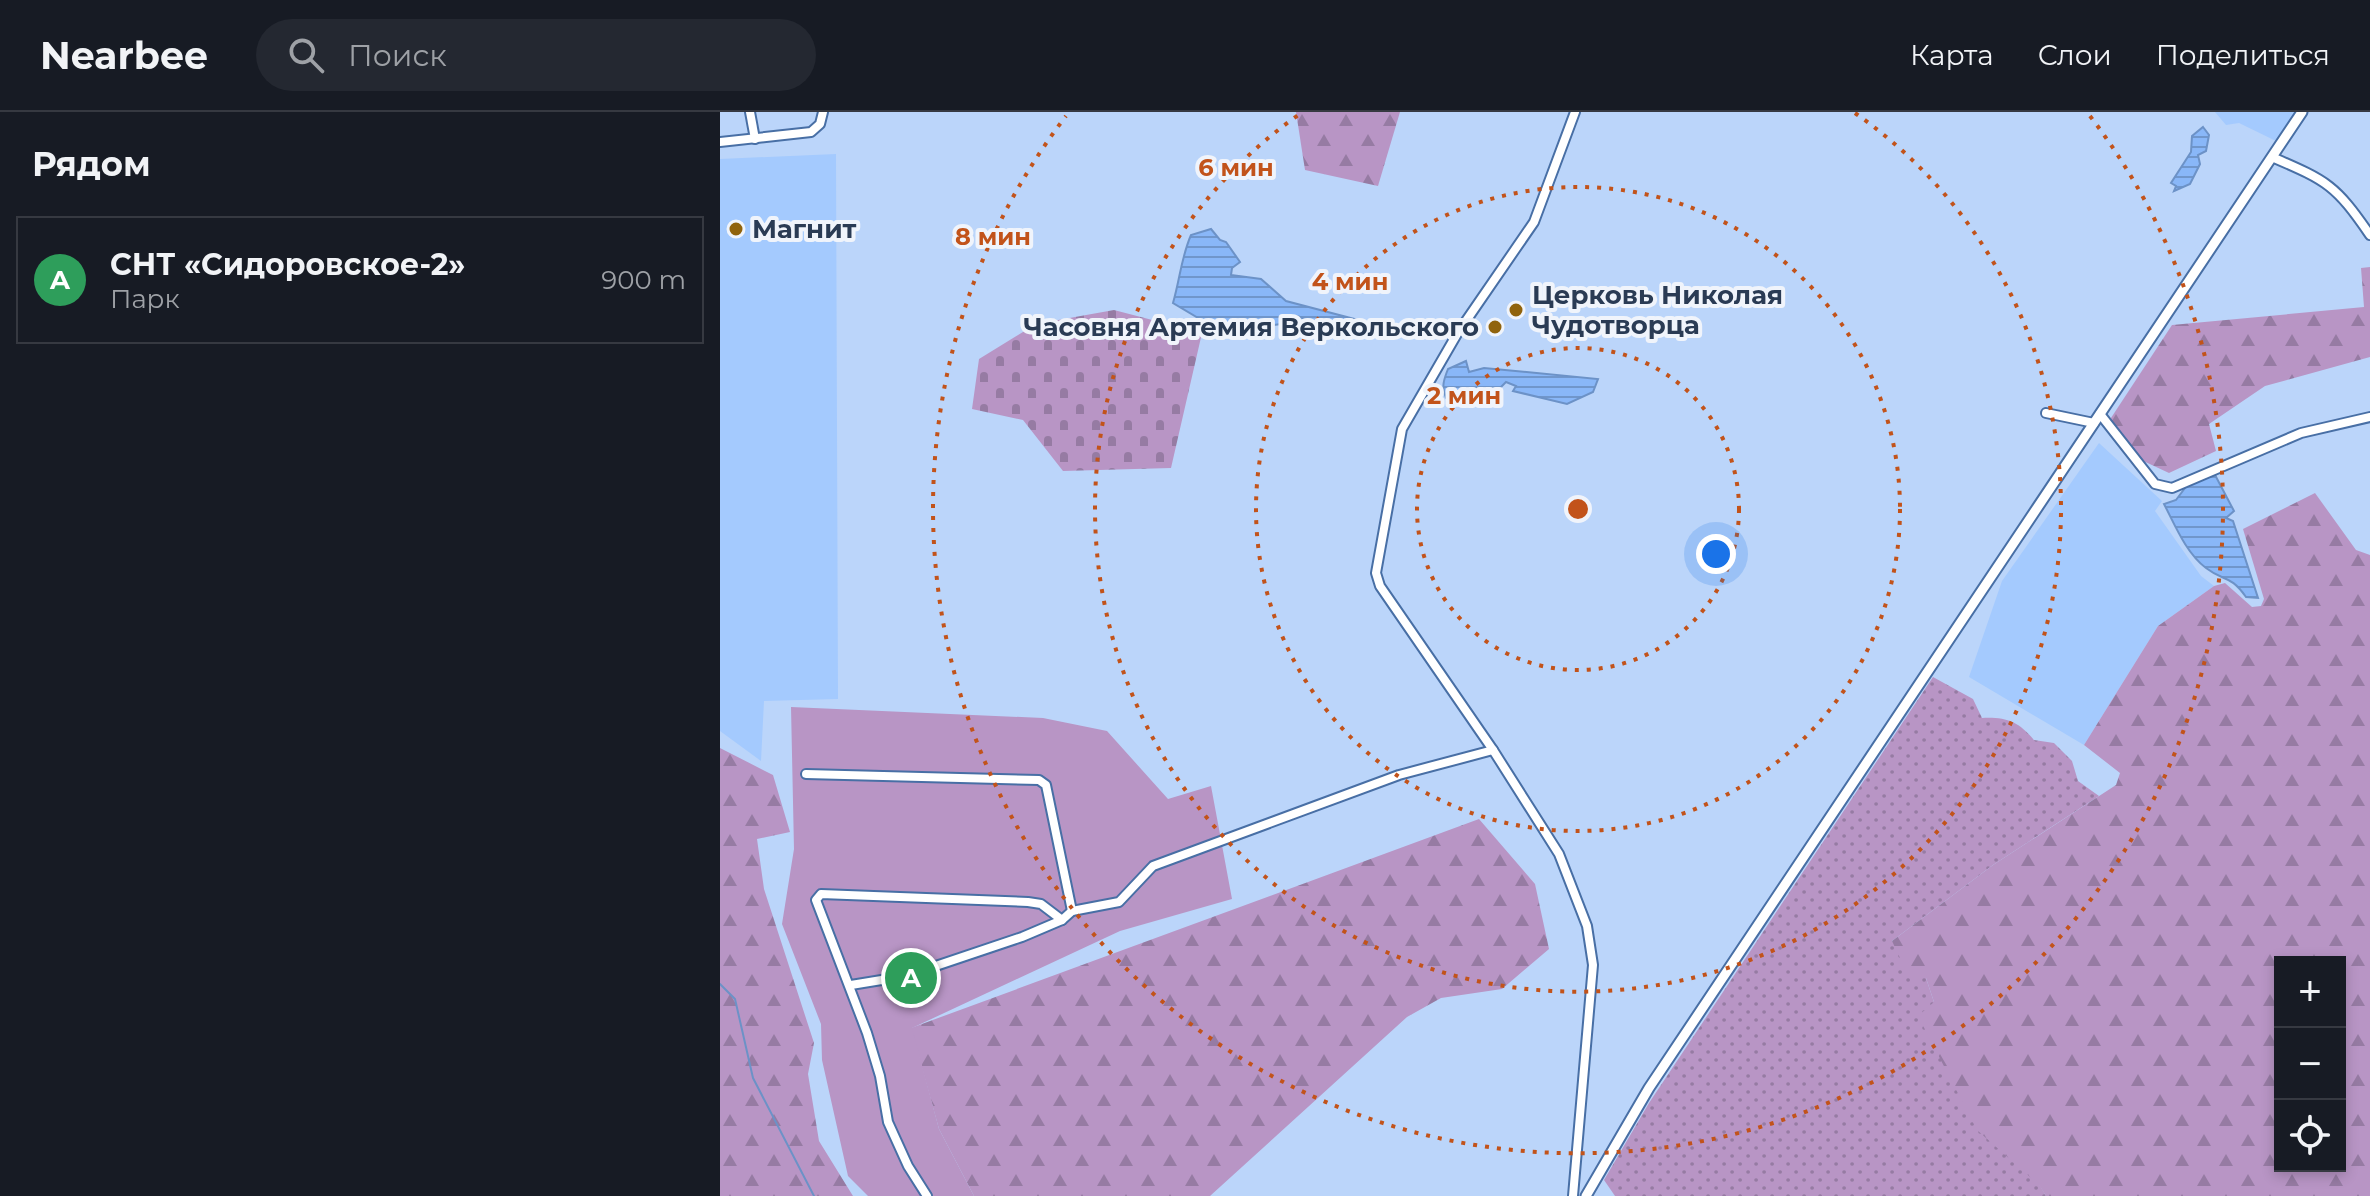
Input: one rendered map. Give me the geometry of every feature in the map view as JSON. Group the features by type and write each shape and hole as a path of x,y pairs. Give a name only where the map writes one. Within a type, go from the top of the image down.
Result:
{"street":[{"path":"750,112 755,139"},
{"path":"720,142 803,134 816,129 823,112"},
{"path":"1573,1196 1593,965 1587,926 1559,854 1493,750 1380,586 1376,573 1402,429 1457,334 1534,222 1575,112"},
{"path":"1586,1196 1649,1088 2302,112"},
{"path":"2272,157 2325,180 2346,199 2370,235"},
{"path":"2046,413 2097,418 2155,484 2172,488 2301,433 2370,417"},
{"path":"851,985 906,976 1062,920 1072,911 1119,902 1153,866 1399,775 1493,750"},
{"path":"806,774 1039,780 1046,785 1072,911"},
{"path":"927,1196 908,1166 888,1122 880,1076 851,985 816,900 821,894 1028,902 1041,904 1062,920"}],"shaded area":[{"path":"2215,112 2295,112 2276,141 2239,123 2226,125"},
{"path":"2203,127 2209,135 2206,151 2198,155 2200,164 2190,184 2174,191 2176,186 2171,183 2191,152 2192,136"},
{"path":"836,154 838,699 764,701 761,761 720,731 720,159"},
{"path":"1211,229 1220,240 1226,242 1240,262 1232,268 1231,275 1261,279 1286,301 1362,321 1339,327 1297,316 1281,324 1242,329 1240,321 1218,325 1205,322 1173,303 1191,235"},
{"path":"1466,361 1469,372 1484,368 1598,379 1593,392 1567,404 1513,391 1516,386 1506,382 1490,398 1483,398 1474,405 1446,398 1444,390 1448,369"},
{"path":"2099,443 2162,501 2155,511 2201,576 2214,586 2158,626 2084,745 1969,677 2002,581"},
{"path":"2214,473 2234,511 2226,518 2233,521 2258,598 2246,597 2231,581 2199,562 2164,504 2176,500 2188,484"}],"green space":[{"path":"1296,112 1400,112 1378,186 1305,170"},
{"path":"2370,267 2370,357 2265,386 2209,424 2216,451 2169,473 2139,459 2109,421 2172,325 2364,307 2361,268"},
{"path":"1114,310 1202,333 1171,468 1063,471 1023,420 972,409 979,359 1036,324"},
{"path":"2315,493 2356,550 2370,555 2370,1196 2046,1196 2039,1185 1977,1130 1918,1016 1934,1002 1926,978 1908,975 1892,941 1993,865 2116,785 2120,773 2084,745 2158,626 2214,586 2225,583 2252,607 2261,606 2264,599 2243,529"},
{"path":"1933,677 1973,699 1982,718 2011,722 2034,740 2054,743 2072,761 2078,781 2099,796 1993,865 1892,941 1926,978 1934,1002 2046,1196 1615,1196 1604,1180 1649,1103"},
{"path":"791,707 1043,718 1107,731 1168,799 1211,786 1232,899 1120,931 912,1028 939,1129 974,1196 868,1196 848,1176 822,1060 821,1024 782,924 794,849"},
{"path":"720,748 773,775 790,832 757,839 764,889 814,1043 808,1074 819,1141 853,1196 720,1196"},
{"path":"1479,819 1535,884 1549,949 1502,989 1441,998 1407,1017 1210,1196 974,1196 939,1129 911,1028"}],"waterway":[{"path":"720,984 735,999 753,1078 814,1196"}],"place":[{"name":"Магнит","path":"736,229"},
{"name":"Церковь Николая Чудотворца","path":"1516,310"},
{"name":"Часовня Артемия Веркольского","path":"1495,327"},
{"name":"СНТ «Сидоровское-2»","path":"911,978"}]}
